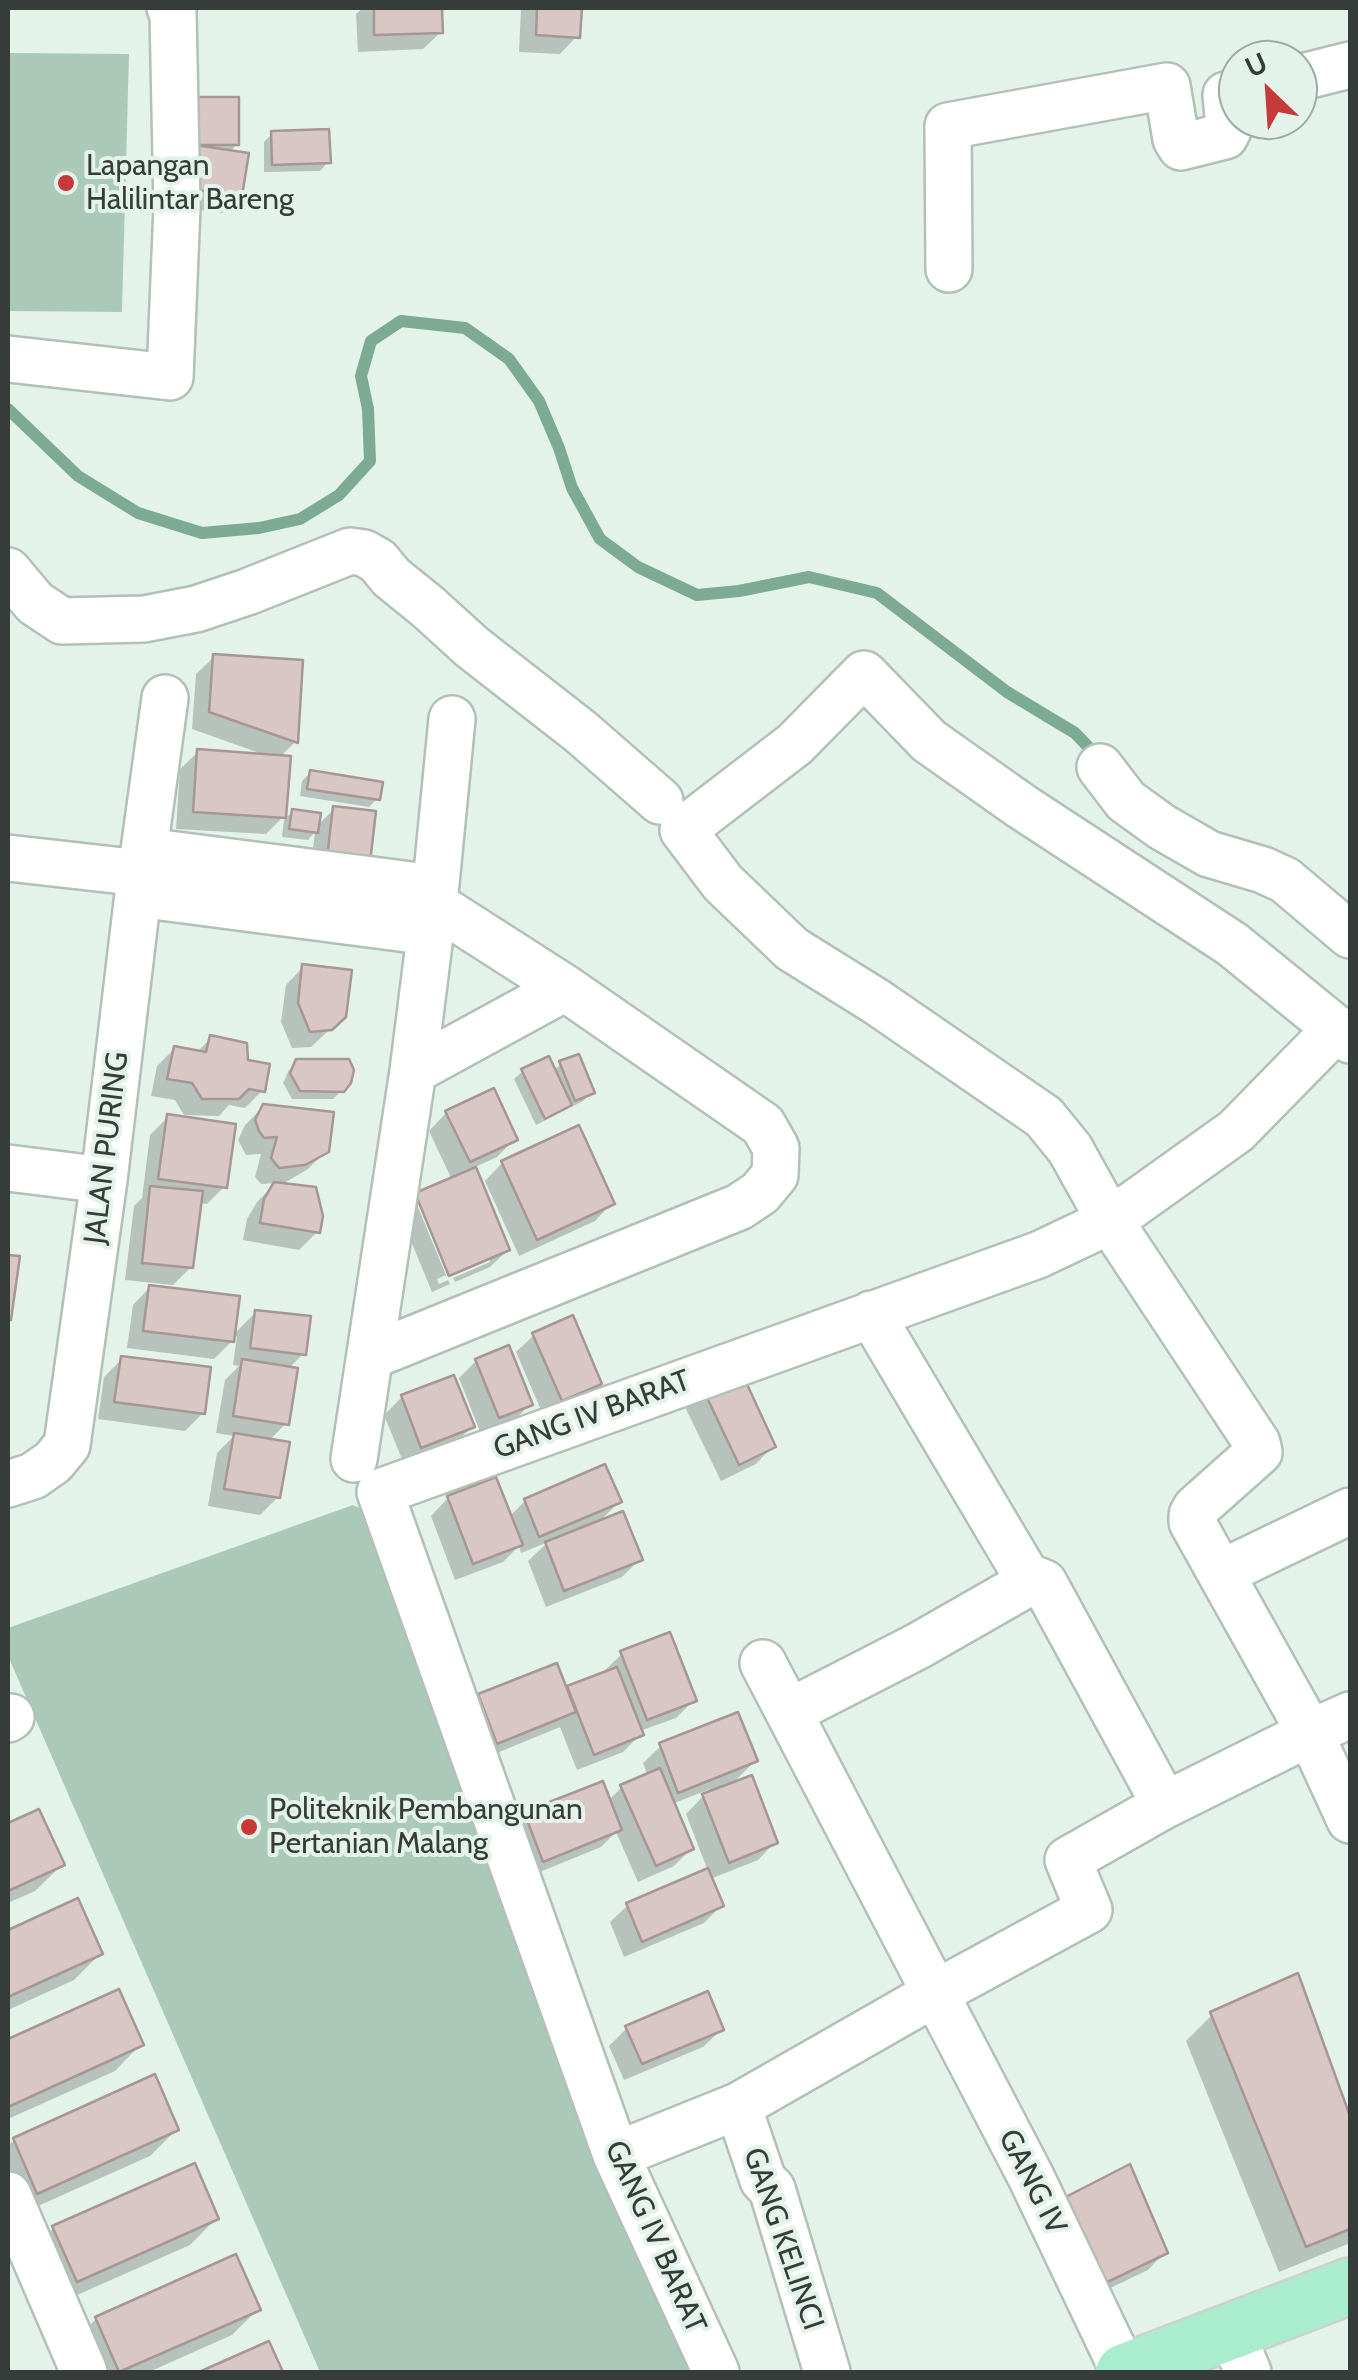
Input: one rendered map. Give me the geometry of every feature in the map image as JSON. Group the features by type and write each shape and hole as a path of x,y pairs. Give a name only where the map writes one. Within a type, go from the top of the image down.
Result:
{"main road":[{"path":"1124,2372 1240,2352 1350,2286"}],"street":[{"path":"8,359 170,377 178,207 170,8"},
{"path":"1318,73 1350,66"},
{"path":"950,269 948,126 1166,86 1176,139 1181,146 1218,138"},
{"path":"8,571 36,604 62,621 144,619 196,609 350,551 364,553 378,561 391,578 472,647 582,732 660,802"},
{"path":"1343,1034 1232,944 1021,806 930,741 864,674 795,744 684,830 723,883 792,949 878,1002 1044,1117 1070,1149 1110,1222 1257,1443 1258,1452 1253,1459 1196,1508 1192,1522 1221,1572 1330,1724 1350,1820"},
{"name":"JALAN PURING","path":"8,1484 33,1476 68,1445 165,698"},
{"path":"354,1459 414,1071 452,719"},
{"path":"1100,767 1126,800 1162,828 1208,854 1285,880 1350,935"},
{"path":"8,858 433,908 565,988 763,1125 776,1148 775,1175 760,1193 739,1207 370,1356"},
{"path":"414,1071 565,988"},
{"name":"GANG IV BARAT","path":"716,2372 616,2154 380,1492 1038,1255 1110,1222 1236,1131 1343,1034"},
{"path":"8,1168 104,1180"},
{"path":"871,1314 1030,1582"},
{"path":"1221,1572 1350,1511"},
{"path":"789,1712 1037,1580 1044,1583 1165,1806"},
{"name":"GANG IV","path":"763,1663 1031,2178 1124,2372"},
{"path":"616,2154 738,2106 1089,1910 1068,1860 1165,1806 1330,1724"},
{"name":"GANG KELINCI","path":"738,2106 763,2180 772,2189 828,2372"},
{"path":"8,2196 84,2372"}],"green space":[{"name":"Lapangan Halilintar Bareng","path":"8,53 129,54 122,312 8,311"},
{"name":"Politeknik Pembangunan Pertanian Malang","path":"353,1505 379,1517 703,2372 320,2372 8,1656 8,1628"}],"building":[{"path":"374,8 442,8 443,33 374,35"},
{"path":"537,8 582,8 580,38 536,35"},
{"path":"195,97 239,97 239,145 195,145"},
{"path":"329,129 331,163 272,165 271,131"},
{"path":"195,145 249,153 242,196 189,189"},
{"path":"213,654 303,660 298,743 209,712"},
{"path":"197,749 291,756 286,818 193,812"},
{"path":"310,770 383,782 380,800 307,789"},
{"path":"333,806 376,811 370,863 327,858"},
{"path":"292,809 321,813 318,833 289,829"},
{"path":"302,964 352,970 346,1017 332,1030 310,1032 298,1003"},
{"path":"210,1035 247,1043 248,1060 270,1064 265,1092 249,1089 239,1099 202,1099 192,1083 167,1079 174,1046 206,1052"},
{"path":"579,1054 595,1093 575,1101 559,1061"},
{"path":"549,1056 572,1105 545,1119 521,1069"},
{"path":"296,1059 349,1059 354,1070 351,1083 344,1092 300,1091 290,1073"},
{"path":"494,1088 518,1140 470,1162 445,1111"},
{"path":"263,1104 334,1112 329,1152 305,1165 279,1168 271,1158 277,1137 264,1138 255,1120"},
{"path":"167,1114 236,1124 227,1188 158,1179"},
{"path":"579,1125 615,1204 537,1240 501,1161"},
{"path":"476,1167 510,1250 449,1276 415,1193"},
{"path":"274,1182 316,1187 323,1216 320,1233 260,1223 264,1199"},
{"path":"150,1186 203,1191 193,1268 142,1263"},
{"path":"8,1255 20,1256 11,1320 8,1320"},
{"path":"149,1285 240,1296 234,1342 143,1331"},
{"path":"255,1310 311,1316 306,1355 250,1348"},
{"path":"573,1315 602,1384 562,1401 532,1333"},
{"path":"509,1345 533,1405 499,1418 475,1359"},
{"path":"121,1356 211,1367 205,1414 114,1402"},
{"path":"242,1359 298,1368 289,1425 233,1416"},
{"path":"739,1367 776,1447 739,1465 701,1385"},
{"path":"454,1375 475,1427 421,1448 401,1395"},
{"path":"234,1433 290,1442 280,1498 224,1489"},
{"path":"605,1464 622,1502 539,1537 524,1499"},
{"path":"496,1477 523,1545 473,1564 447,1496"},
{"path":"623,1511 643,1560 564,1591 545,1542"},
{"path":"670,1632 697,1701 647,1720 620,1651"},
{"path":"557,1663 576,1712 497,1744 478,1694"},
{"path":"617,1667 644,1735 594,1755 567,1686"},
{"path":"738,1712 758,1761 678,1793 659,1743"},
{"path":"660,1768 694,1849 656,1866 620,1785"},
{"path":"752,1775 778,1843 729,1863 702,1794"},
{"path":"603,1781 622,1830 543,1862 524,1812"},
{"path":"39,1809 65,1865 8,1891 8,1823"},
{"path":"708,1868 724,1906 642,1942 626,1903"},
{"path":"78,1898 103,1954 8,1997 8,1930"},
{"path":"1298,1973 1350,2116 1350,2229 1306,2247 1210,2012"},
{"path":"119,1989 144,2045 8,2107 8,2039"},
{"path":"708,1991 724,2030 642,2064 625,2026"},
{"path":"155,2074 179,2130 37,2194 13,2138"},
{"path":"195,2163 219,2219 77,2282 52,2226"},
{"path":"1130,2164 1168,2253 1095,2288 1052,2204"},
{"path":"236,2254 261,2310 119,2372 95,2317"},
{"path":"269,2341 283,2372 199,2372"}],"waterway":[{"path":"8,409 78,476 138,513 202,533 259,528 300,519 339,495 370,461 368,409 361,376 371,341 401,321 465,328 509,359 539,401 572,488 600,539 638,567 697,595 809,577 877,593 1007,692 1075,733 1098,757"}],"place":[{"name":"Lapangan Halilintar Bareng","path":"66,183"},
{"name":"Politeknik Pembangunan Pertanian Malang","path":"249,1827"}]}
